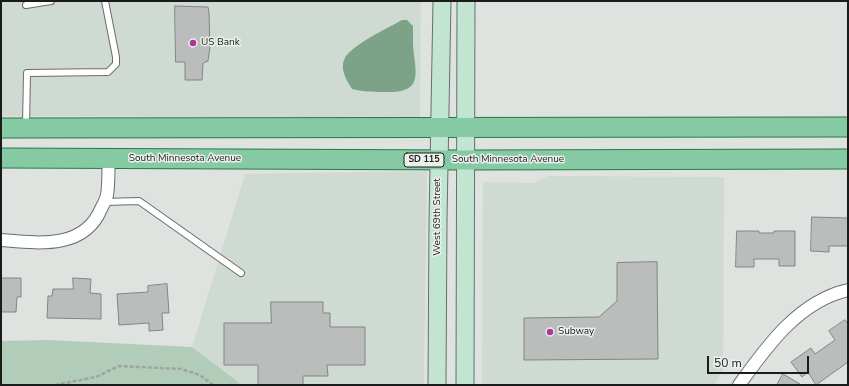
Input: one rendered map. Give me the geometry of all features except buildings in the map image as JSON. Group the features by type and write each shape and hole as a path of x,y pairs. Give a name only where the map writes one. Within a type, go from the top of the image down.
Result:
{"main road":[{"name":"West 69th Street","path":"437,385 438,160 442,1"},
{"path":"465,385 466,1"},
{"path":"1,128 848,127"},
{"name":"South Minnesota Avenue","path":"1,158 438,160 848,159"}],"street":[{"path":"1,240 57,242 78,236 97,219 107,196 109,158"},
{"path":"739,385 760,356 788,324 809,307 824,298 848,290"}],"lane":[{"path":"26,5 51,1"},
{"path":"26,128 27,73 108,72 116,64 116,57 105,1"},
{"path":"104,202 139,200 241,273"}],"path":[{"path":"55,385 96,377 119,366 132,366 180,369 200,376 213,385"}],"shaded area":[{"path":"1,1 421,1 420,118 1,116"},
{"path":"402,20 407,20 413,26 416,69 413,83 408,88 400,91 374,92 352,89 343,68 344,60 347,55 361,43"},
{"path":"427,171 424,385 240,385 237,381 192,347 245,174"},
{"path":"548,176 724,177 723,371 714,385 482,385 483,182 533,183"},
{"path":"48,340 192,347 237,381 240,385 1,385 1,341"}],"place":[{"name":"US Bank","path":"193,43"},
{"name":"Subway","path":"550,332"}]}
